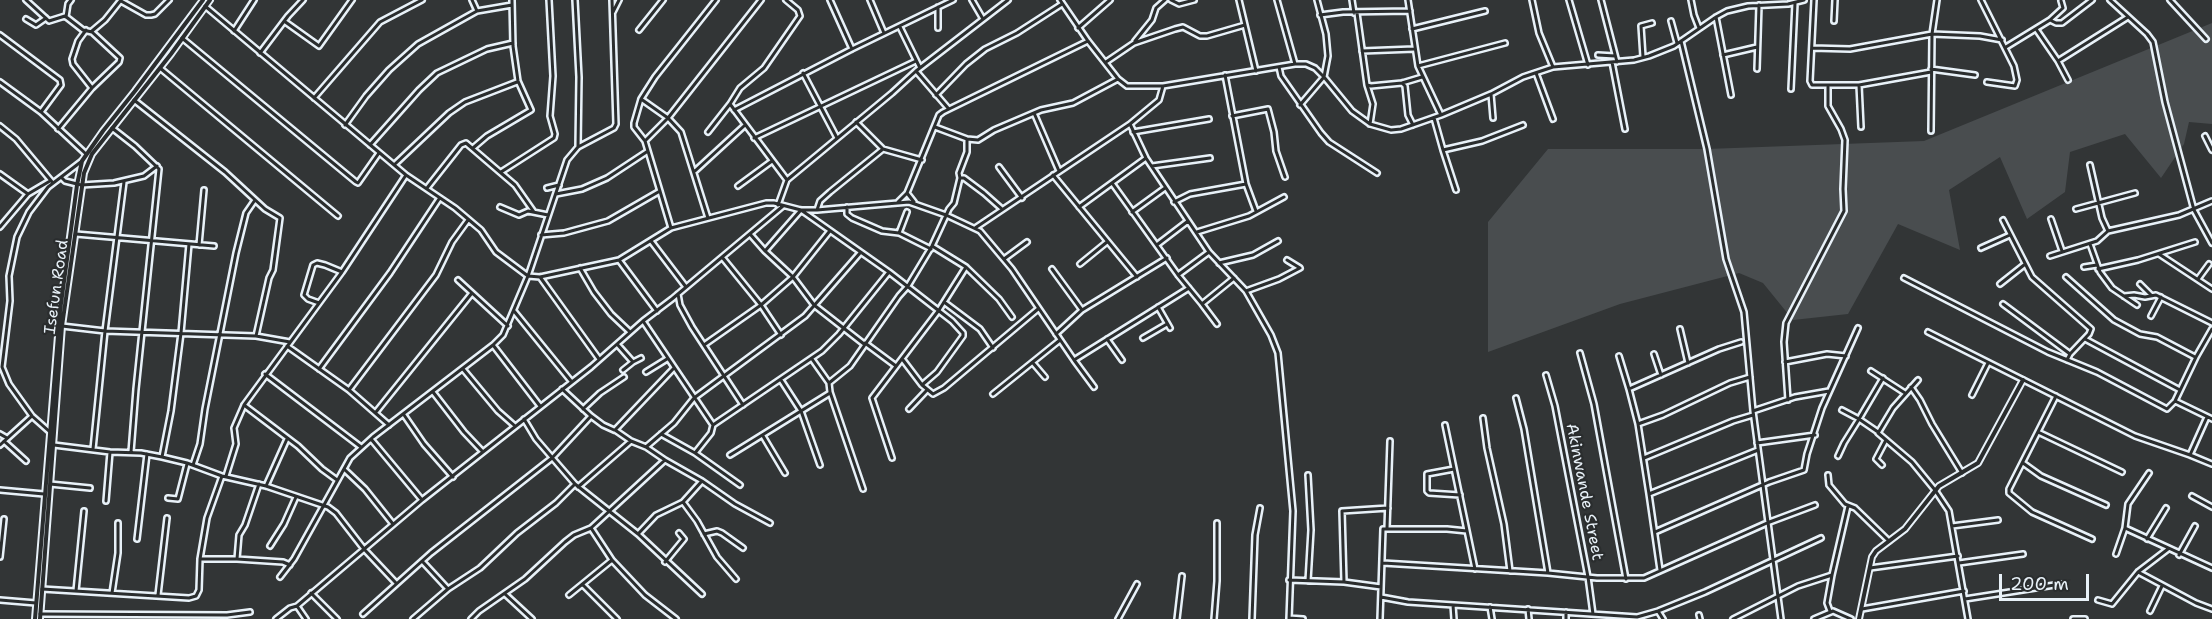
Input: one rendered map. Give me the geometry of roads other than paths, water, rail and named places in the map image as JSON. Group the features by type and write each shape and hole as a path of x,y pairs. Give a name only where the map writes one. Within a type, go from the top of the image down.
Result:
{"street":[{"path":"26,0 49,21 61,16 66,17 83,30 92,32 120,58 58,129"},
{"path":"66,17 71,0"},
{"path":"92,32 121,0 146,15 151,15 169,0"},
{"name":"Isefun Road","path":"35,619 60,311 82,161 203,0"},
{"name":"Isefun Road","path":"40,617 62,326 76,234 79,185 87,162 210,0"},
{"path":"234,31 254,0"},
{"path":"260,53 303,0"},
{"path":"284,21 319,46 352,0"},
{"path":"314,98 380,22 422,0"},
{"path":"472,0 477,11"},
{"path":"473,148 487,136 531,110 518,81 513,42 512,0"},
{"path":"501,172 554,138 550,116 553,76 549,0"},
{"path":"575,0 579,77 578,147"},
{"path":"280,577 290,565 350,458 503,335 528,276 567,160 578,147 614,128 616,124 612,0"},
{"path":"613,13 619,0"},
{"path":"639,30 663,0"},
{"path":"671,228 645,141 633,126 641,99 655,77 681,41 716,0"},
{"path":"645,141 668,118 761,0"},
{"path":"708,132 740,88 764,68 800,16 798,10 786,0"},
{"path":"830,0 852,48"},
{"path":"870,0 885,33"},
{"path":"734,110 852,48 953,0"},
{"path":"972,0 982,19"},
{"path":"778,205 787,180 916,71 1008,0"},
{"path":"1078,28 1110,0"},
{"path":"1134,43 1152,20 1156,8 1165,0"},
{"path":"1171,0 1179,4 1194,0"},
{"path":"1239,0 1256,71"},
{"path":"1277,0 1295,64"},
{"path":"1300,105 1324,77 1328,56 1326,34 1317,0"},
{"path":"1352,0 1367,85 1373,104 1370,124"},
{"path":"1408,0 1418,66 1441,115"},
{"path":"1532,0 1539,33 1553,67"},
{"path":"1569,0 1588,65"},
{"path":"1601,0 1615,56 1614,62 1625,129"},
{"path":"1691,0 1699,28"},
{"path":"936,95 966,64 985,49 1017,33 1061,2 1078,28 1118,79 1128,86 1162,86 1306,64 1315,68 1324,77 1352,111 1370,124 1391,130 1434,118 1513,82 1553,67 1588,65 1643,57 1679,42 1716,16 1737,8 1795,3 1804,0"},
{"path":"1814,0 1810,83 1816,87 1859,85 1931,71 1975,75"},
{"path":"1834,21 1835,0"},
{"path":"1930,131 1932,34 1937,0"},
{"path":"1981,0 2006,47 2014,66 2016,83 2015,86 1987,82"},
{"path":"2050,20 2062,23 2092,0"},
{"path":"2110,0 2153,42 2165,102 2194,210 2212,243"},
{"path":"2170,0 2206,39"},
{"path":"2006,47 2050,20 2064,7 2061,1"},
{"path":"1791,89 1795,3"},
{"path":"345,125 366,96 404,55 418,44 477,11 512,5"},
{"path":"1757,69 1759,5"},
{"path":"205,6 405,176 455,208 481,230 496,252 528,276 540,277 619,260 671,228 755,206 774,203 801,210 817,210 914,202 984,234 1094,387"},
{"path":"938,7 938,28"},
{"path":"1320,15 1410,11"},
{"path":"1412,29 1485,11"},
{"path":"1716,16 1731,95"},
{"path":"2058,61 2128,17"},
{"path":"26,19 36,25 46,18"},
{"path":"1671,21 1679,42 1707,149 1726,259 1744,312 1753,413 1781,619"},
{"path":"1643,57 1641,26 1652,23"},
{"path":"1106,62 1134,43 1183,27 1200,36 1207,36 1245,25"},
{"path":"900,27 920,68"},
{"path":"2036,29 2068,80"},
{"path":"86,30 78,41 72,59 73,64 92,88"},
{"path":"0,34 60,80 61,85 41,112"},
{"path":"1812,48 1850,49 1932,34 1980,36 2002,40"},
{"path":"182,38 356,182 358,183 380,153"},
{"path":"896,203 907,193 939,115 949,108 1088,41"},
{"path":"370,145 436,74 488,49 513,42"},
{"path":"1418,66 1505,43"},
{"path":"1723,55 1758,47"},
{"path":"1362,51 1414,48"},
{"path":"1598,55 1615,56"},
{"path":"754,138 916,61"},
{"path":"1279,67 1281,76 1321,134 1329,142 1377,172"},
{"path":"160,68 338,216"},
{"path":"916,71 949,108"},
{"path":"803,73 837,138"},
{"path":"1536,73 1553,119"},
{"path":"1225,75 1246,184 1256,211"},
{"path":"1367,85 1402,82 1422,76"},
{"path":"935,127 978,141 994,130 1034,113 1072,103 1118,79"},
{"path":"394,165 449,113 465,102 518,81"},
{"path":"0,82 41,112 86,154"},
{"path":"1402,82 1405,86 1408,115 1413,125"},
{"path":"1859,85 1861,127"},
{"path":"975,228 1130,124 1159,100 1162,86"},
{"path":"1788,400 1784,342 1786,323 1844,211 1845,140 1828,106 1828,87"},
{"path":"1491,94 1493,117"},
{"path":"133,99 225,172 280,220 273,270 268,278 256,336"},
{"path":"641,99 668,118 681,132 708,218"},
{"path":"730,104 744,126 787,180"},
{"path":"1232,116 1268,109 1276,151 1285,177"},
{"path":"1034,113 1059,171"},
{"path":"1434,118 1456,190"},
{"path":"1133,132 1209,119"},
{"path":"856,122 883,149 922,160"},
{"path":"1130,124 1146,158 1174,202 1209,252 1246,291 1271,335 1278,353 1293,511 1289,619 1303,619"},
{"path":"1443,150 1482,141 1523,125"},
{"path":"0,126 23,147 51,182"},
{"path":"694,172 744,126"},
{"path":"112,128 159,169 131,452"},
{"path":"2205,136 2212,150"},
{"path":"829,383 849,366 908,286 932,247 954,203 960,178 958,173 967,152 968,139"},
{"path":"427,188 461,145 466,143 515,184 534,212"},
{"path":"817,210 823,198 883,149"},
{"path":"556,194 582,189 607,178 648,151"},
{"path":"1079,207 1146,158"},
{"path":"1152,166 1209,158"},
{"path":"0,227 28,194 61,177 82,161"},
{"path":"738,186 772,161"},
{"path":"2090,165 2102,218 2108,231"},
{"path":"61,177 65,181 79,185 124,182 144,176 157,166"},
{"path":"999,167 1022,198"},
{"path":"0,174 28,194"},
{"path":"1053,175 1137,277"},
{"path":"42,589 189,598 196,596 199,590 200,559 207,518 236,444 234,428 244,405 342,272 405,176"},
{"path":"960,178 967,180 1002,209"},
{"path":"50,432 32,416 9,384 1,366 10,301 9,276 16,237 29,212 51,182"},
{"path":"93,449 124,182"},
{"path":"1112,183 1158,244 1178,275 1217,324"},
{"path":"1174,202 1190,194 1246,184"},
{"path":"546,188 559,185"},
{"path":"1132,212 1165,188"},
{"path":"199,245 204,190"},
{"path":"542,235 564,233 608,221 660,191"},
{"path":"907,193 914,202"},
{"path":"2076,209 2135,194"},
{"path":"1197,232 1249,216 1284,197"},
{"path":"319,369 390,273 439,198"},
{"path":"193,465 200,444 204,409 243,221 249,206 255,200"},
{"path":"2050,256 2097,241 2108,231 2194,210 2212,201"},
{"path":"276,619 290,608 297,606 422,500 599,359 783,206"},
{"path":"500,207 519,215 528,211 548,215"},
{"path":"847,207 847,214 852,218 882,231 898,233 932,247 966,267 999,299 1012,317"},
{"path":"801,210 829,232 890,272 939,310 963,333 937,372 922,385"},
{"path":"765,251 801,210"},
{"path":"898,233 907,212"},
{"path":"348,390 436,275 452,242 468,219"},
{"path":"2051,219 2062,251"},
{"path":"2003,220 2032,277 2091,330 2067,360"},
{"path":"1158,244 1188,221"},
{"path":"704,345 761,305 793,277 829,232"},
{"path":"76,234 214,246"},
{"path":"750,234 793,277 814,305 843,329 896,366"},
{"path":"1981,248 2010,235"},
{"path":"651,241 686,286"},
{"path":"1219,263 1253,255 1278,241"},
{"path":"1004,260 1027,242"},
{"path":"1080,264 1107,242"},
{"path":"2084,267 2097,267 2159,254 2195,242"},
{"path":"162,457 171,411 181,333 189,244"},
{"path":"2090,244 2097,267 2112,288 2138,305"},
{"path":"1178,275 1209,252"},
{"path":"646,447 674,423 694,398 805,316 860,253"},
{"path":"2159,254 2212,289"},
{"path":"722,256 761,305 781,335"},
{"path":"1056,334 1082,310 1167,258"},
{"path":"619,260 657,310"},
{"path":"1246,291 1279,279 1300,268 1287,260"},
{"path":"319,303 304,295 314,265 321,264 342,272"},
{"path":"2198,279 2209,264"},
{"path":"2000,284 2024,265"},
{"path":"892,458 872,398 939,310 966,267"},
{"path":"580,268 594,292 611,314 630,332"},
{"path":"1053,269 1082,310"},
{"path":"695,453 711,433 713,425 812,359 843,329 890,272"},
{"path":"540,277 599,359"},
{"path":"2066,277 2114,320 2140,334 2157,337 2196,357"},
{"path":"1202,304 1234,278"},
{"path":"1904,278 2067,360 2097,372 2167,409 2175,401 2196,357 2211,336 2212,329"},
{"path":"458,280 508,326"},
{"path":"2140,284 2151,295"},
{"path":"1074,360 1189,288"},
{"path":"376,412 472,293"},
{"path":"678,294 680,305 743,405"},
{"path":"2124,296 2161,297 2212,323"},
{"path":"2151,316 2161,297"},
{"path":"672,299 680,305"},
{"path":"944,302 980,328 993,348"},
{"path":"2003,304 2070,354"},
{"path":"1143,338 1168,326 1158,308"},
{"path":"903,360 922,385 933,394 944,388 1038,309"},
{"path":"514,311 571,381"},
{"path":"643,321 713,425"},
{"path":"62,326 142,333 256,336 290,342"},
{"path":"1655,532 1763,485 1804,470 1822,408 1858,328"},
{"path":"1680,329 1688,363"},
{"path":"1928,332 2135,436 2212,464"},
{"path":"1107,339 1122,360"},
{"path":"2085,339 2105,352 2180,390"},
{"path":"993,394 1060,340"},
{"path":"1629,389 1741,342"},
{"path":"617,344 633,362"},
{"path":"493,345 540,406"},
{"path":"287,346 348,390 389,425"},
{"path":"1580,353 1594,404 1626,579"},
{"path":"1654,354 1661,376"},
{"path":"1785,362 1827,354 1846,356"},
{"path":"1618,356 1638,424 1660,570"},
{"path":"623,370 641,358"},
{"path":"646,372 667,359"},
{"path":"812,359 829,383 862,489"},
{"path":"1033,363 1045,377"},
{"path":"1972,395 1988,363"},
{"path":"615,430 674,368"},
{"path":"463,369 486,398 515,426"},
{"path":"1871,371 1905,393"},
{"path":"265,374 361,447"},
{"name":"Akinwande Street","path":"1546,375 1555,406 1593,614"},
{"path":"583,409 600,393 624,377"},
{"path":"1638,424 1730,383 1750,377"},
{"path":"1838,456 1883,378"},
{"path":"781,380 801,411 820,465"},
{"path":"1878,432 1893,408 1918,380"},
{"path":"1859,619 1876,551 1905,529 1935,490 1978,463 2023,380"},
{"path":"1911,387 1962,473"},
{"path":"562,389 603,425 646,447 735,504 770,523"},
{"path":"909,409 927,390"},
{"path":"1644,458 1788,400 1830,391"},
{"path":"433,392 483,452"},
{"path":"730,455 830,392"},
{"path":"2056,396 2009,489 2010,493 2032,512 2092,539"},
{"path":"1516,398 1524,429 1548,573"},
{"path":"2175,401 2212,419"},
{"path":"244,405 337,480"},
{"path":"1842,410 1878,432 1912,462 1949,511 1968,619"},
{"path":"404,415 424,444 453,477"},
{"path":"0,445 32,416"},
{"path":"363,614 422,561 552,458 591,416"},
{"path":"2190,455 2207,417"},
{"path":"1484,418 1487,448 1504,524 1510,571"},
{"path":"524,419 536,439 577,486 638,534 665,562 702,594"},
{"path":"1445,425 1475,569"},
{"path":"2038,432 2122,472"},
{"path":"0,434 26,461"},
{"path":"662,434 695,453 740,485"},
{"path":"1757,443 1815,435"},
{"path":"763,436 785,472"},
{"path":"266,486 287,439"},
{"path":"371,439 422,500"},
{"path":"1882,465 1876,459 1886,440"},
{"path":"413,619 448,589 480,568 517,533 631,441"},
{"path":"1387,528 1390,441"},
{"path":"54,445 162,457 266,486 323,506 336,513 364,549 396,583"},
{"path":"1649,494 1758,450"},
{"path":"106,501 110,452"},
{"path":"137,539 147,454"},
{"path":"471,619 479,610 525,579 574,535 591,528 665,460"},
{"path":"168,498 178,499 187,463"},
{"path":"2023,463 2041,476 2106,505"},
{"path":"344,469 365,489 393,524"},
{"path":"1454,469 1427,474 1427,491 1460,495"},
{"path":"2115,554 2125,528 2128,504 2149,473"},
{"path":"1308,475 1311,530 1308,581"},
{"path":"1828,475 1832,489 1848,506 1856,508 1889,541"},
{"path":"638,534 656,515 666,508 683,502 702,481"},
{"path":"50,484 90,488"},
{"path":"237,559 239,535 245,525 259,484"},
{"path":"0,490 44,494"},
{"path":"2192,496 2212,507"},
{"path":"270,546 284,524 296,497"},
{"path":"683,502 717,557 736,579"},
{"path":"1383,563 1626,579 1649,577 1767,523 1815,505"},
{"path":"1830,611 1827,603 1848,506"},
{"path":"1252,619 1255,535 1260,508"},
{"path":"1344,582 1342,511 1388,508"},
{"path":"2147,539 2166,508"},
{"path":"76,591 84,511"},
{"path":"158,595 167,518"},
{"path":"0,557 1,530 4,519"},
{"path":"1952,525 1998,520"},
{"path":"112,593 118,554 118,523"},
{"path":"1214,619 1217,581 1217,523"},
{"path":"2179,555 2195,526"},
{"path":"591,528 612,560 645,595 676,619"},
{"path":"1380,619 1383,563 1381,532 1383,529 1447,528 1467,531"},
{"path":"2125,528 2179,555 2212,568"},
{"path":"704,534 717,531 743,548"},
{"path":"665,562 684,539 679,532"},
{"path":"1381,597 1396,601 1637,617 1658,611 1821,538"},
{"path":"2098,600 2112,604 2138,572 2168,549"},
{"path":"1959,563 2023,554"},
{"path":"1870,568 1958,556"},
{"path":"200,559 283,562 290,565"},
{"path":"569,595 612,560"},
{"path":"422,561 448,589"},
{"path":"2138,572 2162,586 2211,608"},
{"path":"1733,619 1798,586 1832,574"},
{"path":"1178,619 1182,576"},
{"path":"1289,580 1381,586"},
{"path":"1118,619 1137,584"},
{"path":"1965,599 2061,584"},
{"path":"583,585 617,619"},
{"path":"2150,611 2162,586"},
{"path":"1862,609 1964,591"},
{"path":"311,593 337,619"},
{"path":"505,594 527,618 532,619"},
{"path":"0,600 36,603"},
{"path":"1453,605 1454,619"},
{"path":"297,606 306,619"},
{"path":"1490,607 1492,619"},
{"path":"1528,609 1529,619"},
{"path":"1658,611 1663,619"},
{"path":"1815,619 1830,611 1839,612 1851,619"},
{"path":"40,617 78,614 118,617 192,617 250,612"},
{"path":"1566,612 1566,619"},
{"path":"78,614 79,619"},
{"path":"1578,614 1580,619"},
{"path":"227,615 229,619"},
{"path":"2073,619 2085,619"}]}
